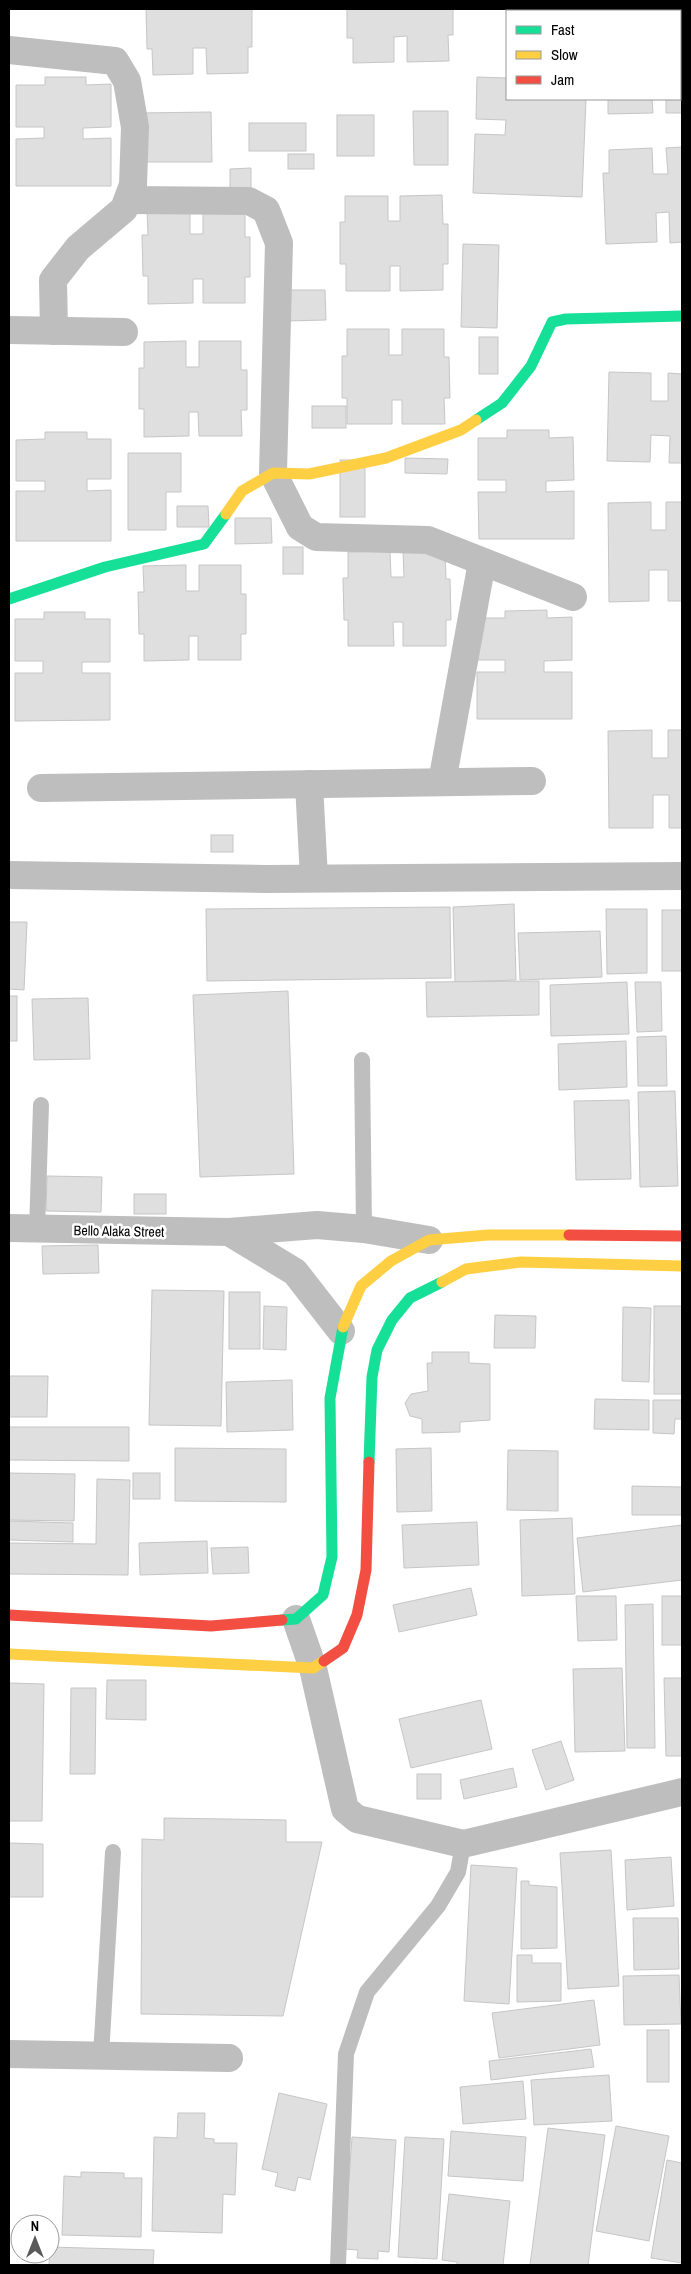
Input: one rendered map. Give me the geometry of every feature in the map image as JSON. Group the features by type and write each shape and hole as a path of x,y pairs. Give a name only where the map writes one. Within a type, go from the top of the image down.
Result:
{"street":[{"path":"9,50 115,61 127,80 136,127 133,185 128,200 124,209 78,248 53,280 54,330"},
{"path":"128,200 249,201 266,210 279,243 273,473 300,527 316,537 428,540 573,597"},
{"path":"9,599 59,579 117,562 204,544 242,491 273,473 309,474 386,458 461,430 502,403 531,366 552,322 566,319 682,316"},
{"path":"9,330 124,332"},
{"path":"442,782 482,562"},
{"path":"40,788 532,781"},
{"path":"309,784 314,878"},
{"path":"9,875 314,878 682,876"},
{"name":"Bello Alaka Street","path":"9,1228 229,1232 317,1225 364,1229 429,1240"},
{"path":"229,1232 295,1272 341,1331"},
{"path":"9,1615 211,1626 296,1620 323,1595 332,1557 330,1398 341,1331 361,1286 391,1261 429,1240 488,1235 682,1236"},
{"path":"9,1654 312,1668 343,1648 357,1615 366,1570 372,1377 377,1350 392,1320 410,1298 466,1269 521,1262 682,1266"},
{"path":"296,1620 312,1668 345,1809 357,1819 463,1844 682,1792"},
{"path":"9,2054 229,2058"}],"lane":[{"path":"362,1060 364,1229"},
{"path":"37,1230 40,1105"},
{"path":"338,2265 346,2054 367,1992 438,1906 458,1872 463,1844"},
{"path":"101,2056 113,1852"}],"building":[{"path":"146,9 252,9 252,47 248,47 248,73 207,74 206,48 193,48 193,74 153,75 152,49 147,49"},
{"path":"347,9 453,9 453,35 448,35 449,61 407,62 407,36 394,37 394,62 353,63 353,38 347,38"},
{"path":"682,13 682,113 666,113 666,100 681,100"},
{"path":"45,77 86,77 86,85 111,84 111,127 83,128 83,139 111,138 111,186 16,186 16,139 44,138 44,127 16,127 16,85 45,85"},
{"path":"477,77 506,78 506,100 586,100 582,197 473,193 475,134 505,135 506,120 476,119"},
{"path":"608,100 652,100 653,113 608,114"},
{"path":"413,111 448,111 448,165 414,165"},
{"path":"211,112 212,162 141,162 140,113"},
{"path":"337,115 374,115 374,156 337,156"},
{"path":"249,123 306,123 306,151 249,151"},
{"path":"682,147 682,242 670,243 669,212 656,213 657,242 606,244 603,173 609,173 609,150 652,148 653,174 668,174 666,148"},
{"path":"288,154 314,154 314,169 288,169"},
{"path":"251,168 251,191 230,191 230,169"},
{"path":"442,195 443,224 448,224 448,264 443,264 443,290 400,291 400,266 390,266 390,291 346,291 346,264 340,264 340,222 345,222 345,196 388,196 388,221 400,221 400,196"},
{"path":"190,208 190,234 203,234 203,208 245,208 245,237 250,237 250,277 245,277 245,303 203,303 203,279 193,279 193,303 148,304 148,276 143,276 142,235 148,235 147,209"},
{"path":"463,244 499,245 497,328 461,327"},
{"path":"285,290 325,290 326,320 285,321"},
{"path":"347,329 389,329 389,355 402,355 402,329 444,329 444,357 449,357 450,398 444,398 445,424 402,424 402,400 392,400 392,424 347,424 347,398 342,398 342,356 347,356"},
{"path":"479,337 498,337 498,374 479,374"},
{"path":"186,341 186,367 199,367 199,341 241,341 241,370 247,370 247,410 241,410 242,436 199,436 198,412 189,412 189,436 144,437 144,409 139,409 139,368 144,368 144,342"},
{"path":"609,372 651,373 651,401 668,401 668,373 682,374 682,463 669,463 670,436 651,435 650,462 607,461"},
{"path":"312,406 346,406 346,428 312,428"},
{"path":"507,430 549,430 549,438 573,437 574,480 546,481 546,492 574,491 574,539 479,539 478,492 506,492 506,480 478,480 478,438 507,438"},
{"path":"45,432 87,432 87,439 111,439 111,479 87,479 87,491 111,490 111,541 16,541 16,491 45,491 45,481 16,481 16,440 45,439"},
{"path":"128,453 181,453 181,492 166,492 166,530 128,530"},
{"path":"405,458 448,459 447,474 405,473"},
{"path":"340,460 365,460 365,517 340,517"},
{"path":"651,502 651,530 666,530 666,502 682,502 682,601 668,601 668,570 649,570 649,601 609,602 608,503"},
{"path":"177,506 208,506 209,527 177,527"},
{"path":"235,518 271,518 272,543 235,544"},
{"path":"283,547 303,547 303,574 283,574"},
{"path":"390,551 391,577 404,577 403,551 445,551 446,579 450,579 451,620 446,620 446,646 403,646 403,622 393,622 394,646 348,646 348,620 344,620 343,578 348,578 348,552"},
{"path":"186,565 186,591 199,591 199,565 241,565 241,594 246,594 246,634 241,634 241,660 198,660 198,636 189,636 189,660 144,661 144,634 139,634 138,592 144,592 143,566"},
{"path":"547,610 547,618 572,617 572,660 544,661 544,672 572,672 572,719 477,719 477,672 505,672 505,660 477,660 476,618 505,618 505,611"},
{"path":"44,612 85,612 85,619 110,619 110,662 82,662 82,673 110,673 110,720 15,721 15,673 43,673 43,661 15,661 15,619 44,619"},
{"path":"652,730 652,758 668,758 668,730 682,730 682,828 669,828 669,795 653,795 653,828 609,828 608,731"},
{"path":"211,835 233,835 233,852 211,852"},
{"path":"514,904 516,980 455,982 453,907"},
{"path":"450,907 451,978 207,981 206,909"},
{"path":"606,909 647,909 647,973 607,974"},
{"path":"662,910 682,910 682,971 662,971"},
{"path":"9,922 27,922 24,990 9,989"},
{"path":"600,931 602,977 520,980 518,933"},
{"path":"539,981 539,1015 427,1017 426,982"},
{"path":"627,982 629,1034 551,1036 550,985"},
{"path":"635,982 661,982 662,1031 637,1032"},
{"path":"288,991 294,1174 200,1177 193,995"},
{"path":"9,996 17,996 17,1041 9,1041"},
{"path":"88,998 90,1059 34,1060 32,999"},
{"path":"666,1036 667,1086 638,1086 637,1037"},
{"path":"626,1041 627,1087 559,1090 558,1044"},
{"path":"675,1091 678,1186 640,1187 638,1092"},
{"path":"629,1100 631,1179 576,1180 574,1101"},
{"path":"47,1176 102,1177 101,1212 46,1211"},
{"path":"134,1194 166,1194 166,1214 134,1214"},
{"path":"98,1245 99,1273 43,1274 42,1246"},
{"path":"152,1290 224,1291 221,1426 149,1425"},
{"path":"229,1292 260,1292 260,1349 229,1349"},
{"path":"264,1306 287,1307 286,1350 263,1349"},
{"path":"654,1306 682,1306 682,1394 654,1394"},
{"path":"623,1307 651,1308 649,1382 622,1381"},
{"path":"495,1315 536,1316 535,1348 494,1348"},
{"path":"432,1352 469,1352 469,1363 490,1364 490,1420 460,1422 460,1432 422,1433 422,1419 410,1416 405,1403 411,1394 428,1391 427,1363 432,1363"},
{"path":"9,1376 48,1376 47,1417 9,1417"},
{"path":"292,1380 293,1430 227,1432 226,1382"},
{"path":"595,1399 649,1400 649,1430 594,1429"},
{"path":"653,1400 682,1400 682,1419 675,1419 674,1434 653,1433"},
{"path":"9,1427 129,1427 129,1461 9,1460"},
{"path":"175,1448 286,1449 286,1502 175,1501"},
{"path":"431,1448 432,1511 397,1512 396,1449"},
{"path":"508,1450 558,1451 558,1511 507,1510"},
{"path":"9,1473 75,1474 74,1521 9,1520"},
{"path":"133,1473 160,1473 160,1499 133,1499"},
{"path":"97,1479 130,1480 128,1575 9,1574 9,1543 96,1544"},
{"path":"632,1486 682,1487 682,1515 632,1515"},
{"path":"572,1518 575,1594 522,1596 520,1520"},
{"path":"9,1521 73,1523 73,1542 9,1540"},
{"path":"477,1522 479,1565 404,1568 402,1525"},
{"path":"682,1525 682,1580 583,1592 577,1538"},
{"path":"207,1541 208,1573 140,1575 139,1543"},
{"path":"248,1547 249,1573 213,1574 211,1548"},
{"path":"471,1588 477,1615 399,1632 393,1605"},
{"path":"576,1596 616,1596 617,1640 578,1641"},
{"path":"662,1596 682,1596 682,1645 662,1645"},
{"path":"653,1604 655,1748 627,1748 625,1605"},
{"path":"622,1668 625,1751 575,1752 573,1669"},
{"path":"664,1678 682,1678 682,1756 666,1756"},
{"path":"107,1680 146,1680 146,1720 106,1719"},
{"path":"9,1683 44,1684 42,1821 9,1821"},
{"path":"71,1688 96,1688 95,1774 70,1774"},
{"path":"481,1700 492,1749 411,1768 399,1719"},
{"path":"561,1741 574,1780 546,1790 532,1750"},
{"path":"513,1768 517,1787 464,1799 460,1780"},
{"path":"417,1774 441,1774 441,1799 417,1799"},
{"path":"164,1818 286,1820 286,1842 322,1842 283,2016 141,2014 142,1839 164,1840"},
{"path":"9,1843 43,1844 43,1897 9,1897"},
{"path":"611,1850 619,1986 568,1989 560,1853"},
{"path":"671,1857 674,1906 627,1910 625,1860"},
{"path":"471,1865 517,1868 509,2004 464,2001"},
{"path":"521,1881 529,1881 529,1885 557,1887 557,1948 521,1949"},
{"path":"633,1918 678,1918 679,1969 634,1970"},
{"path":"517,1955 532,1955 532,1963 561,1963 561,2001 517,2002"},
{"path":"679,1975 681,2024 624,2025 623,1976"},
{"path":"594,2000 600,2045 499,2058 492,2013"},
{"path":"647,2030 669,2030 669,2082 647,2082"},
{"path":"591,2049 594,2067 491,2080 489,2061"},
{"path":"609,2075 612,2121 534,2125 531,2080"},
{"path":"523,2081 526,2119 463,2124 460,2087"},
{"path":"279,2093 327,2104 310,2180 298,2177 295,2191 275,2186 278,2173 262,2169"},
{"path":"178,2113 205,2113 204,2138 214,2139 214,2143 237,2143 235,2195 223,2194 222,2233 152,2231 154,2137 177,2138"},
{"path":"616,2126 669,2136 649,2241 596,2231"},
{"path":"548,2128 605,2135 588,2265 530,2265"},
{"path":"451,2131 526,2137 523,2181 448,2176"},
{"path":"352,2137 396,2140 389,2252 378,2251 378,2259 357,2258 358,2250 344,2249"},
{"path":"405,2137 444,2139 437,2259 398,2257"},
{"path":"667,2160 682,2163 682,2263 651,2258"},
{"path":"81,2172 124,2173 124,2178 142,2178 141,2237 62,2235 64,2176 81,2177"},
{"path":"449,2194 510,2201 503,2265 457,2265 457,2262 442,2260"},
{"path":"60,2247 154,2250 153,2265 49,2265 60,2264"}],"traffic: fast":[{"path":"476,420 502,403 531,366 552,322 566,319 682,316"},
{"path":"9,599 105,567 204,544 226,514"},
{"path":"369,1462 372,1377 377,1350 392,1320 410,1298 442,1282"},
{"path":"282,1620 296,1619 323,1595 332,1557 330,1398 343,1327"}],"traffic: slow":[{"path":"226,514 242,491 273,473 309,474 386,458 461,430 476,420"},
{"path":"343,1327 361,1286 391,1261 429,1240 488,1235 569,1235"},
{"path":"442,1282 466,1269 521,1262 682,1266"},
{"path":"9,1654 313,1668 324,1661"}],"traffic: jam":[{"path":"569,1235 682,1236"},
{"path":"324,1661 343,1648 357,1615 366,1570 369,1462"},
{"path":"9,1615 211,1626 282,1620"}]}
